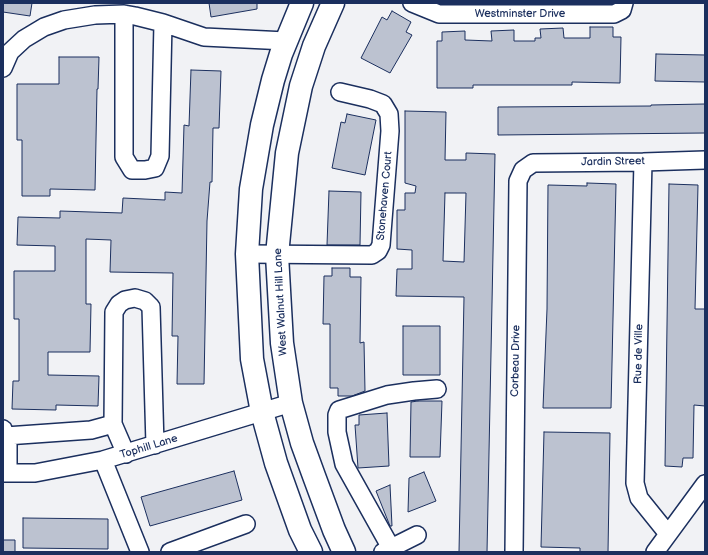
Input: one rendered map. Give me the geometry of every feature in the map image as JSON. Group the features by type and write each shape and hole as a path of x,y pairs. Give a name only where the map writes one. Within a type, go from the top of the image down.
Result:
{"main road":[{"path":"302,3 286,41 273,80 258,146 251,189 247,254 252,359 262,412 276,463 300,530 311,552"},
{"path":"306,71 301,57 300,46 304,32 318,3"},
{"name":"West Walnut Hill Lane","path":"333,3 314,46 301,86 287,153 277,255 282,343 291,403 302,443 334,530 344,552"}],"street":[{"name":"Westminster Drive","path":"412,3 439,14 614,14 622,10 624,3"},
{"path":"124,14 124,157 132,170 155,168 160,156 163,23"},
{"path":"3,68 10,52 24,39 44,27 64,20 95,15 124,14 163,23 204,37 286,41"},
{"name":"Stonehaven Court","path":"247,254 372,255 378,251 381,245 390,131 389,114 383,104 370,99 340,92"},
{"name":"Jardin Street","path":"523,170 533,163 705,160"},
{"name":"Rue de Ville","path":"644,162 635,483 639,498 668,534"},
{"name":"Corbeau Drive","path":"514,552 518,182 523,170"},
{"path":"126,454 113,424 114,312 119,304 125,300 135,298 145,301 151,307 155,445"},
{"path":"417,536 387,550 344,464 337,432 337,415 339,410 387,395 437,389"},
{"name":"Tophill Lane","path":"5,473 35,473 103,460 291,403"},
{"path":"5,473 9,454 4,433 91,430 113,424"},
{"path":"103,460 140,552"},
{"path":"655,552 705,484"},
{"path":"170,552 246,524"}],"building":[{"path":"3,3 32,3 30,16 3,12"},
{"path":"209,3 257,3 257,9 211,17"},
{"path":"392,11 411,22 406,32 412,35 390,73 361,58 382,17 387,20"},
{"path":"590,27 613,27 613,37 621,37 620,83 572,82 572,85 473,85 473,88 437,88 437,41 442,41 442,32 465,31 465,40 492,41 491,31 514,30 514,41 535,41 535,38 541,38 540,29 563,28 564,38 590,38"},
{"path":"656,54 705,55 705,82 655,81"},
{"path":"59,57 99,57 95,190 50,189 50,196 22,196 22,140 17,140 17,84 59,84"},
{"path":"191,70 221,71 219,128 213,128 212,182 210,182 207,221 204,384 177,384 178,336 172,336 173,273 110,272 111,240 86,239 86,304 91,304 90,352 48,352 48,375 99,376 98,406 56,405 56,410 12,409 13,381 19,381 19,319 14,319 14,271 55,271 55,246 17,245 18,217 60,218 60,211 122,213 123,198 165,200 165,192 182,193 184,125 189,126"},
{"path":"705,104 705,133 498,135 498,107 651,106"},
{"path":"405,111 446,112 445,160 466,160 466,153 495,154 487,552 459,552 464,297 396,296 397,269 412,269 412,250 397,249 397,210 405,210 405,193 415,193 416,186 405,183","holes":["445,193 466,193 464,262 443,261"]},
{"path":"347,114 376,120 365,175 332,168 341,122 345,123"},
{"path":"587,183 616,184 611,408 543,408 547,309 548,185 587,186"},
{"path":"669,184 698,185 695,309 705,309 705,406 694,405 693,458 683,458 682,467 665,466"},
{"path":"329,191 361,192 360,245 327,245"},
{"path":"332,268 350,268 350,277 361,277 360,343 364,342 365,391 352,396 338,396 338,388 330,388 330,324 323,324 324,276 332,276"},
{"path":"403,326 440,326 440,375 403,375"},
{"path":"442,401 440,457 410,457 411,402"},
{"path":"387,413 389,466 358,468 355,425 359,425 359,415"},
{"path":"544,432 610,433 608,552 580,552 580,548 541,547"},
{"path":"234,471 242,500 150,526 141,497"},
{"path":"424,472 436,501 408,512 409,478"},
{"path":"390,485 392,526 390,526 376,491"},
{"path":"23,518 108,519 108,549 23,548"},
{"path":"3,540 15,540 15,552 3,552"}]}
